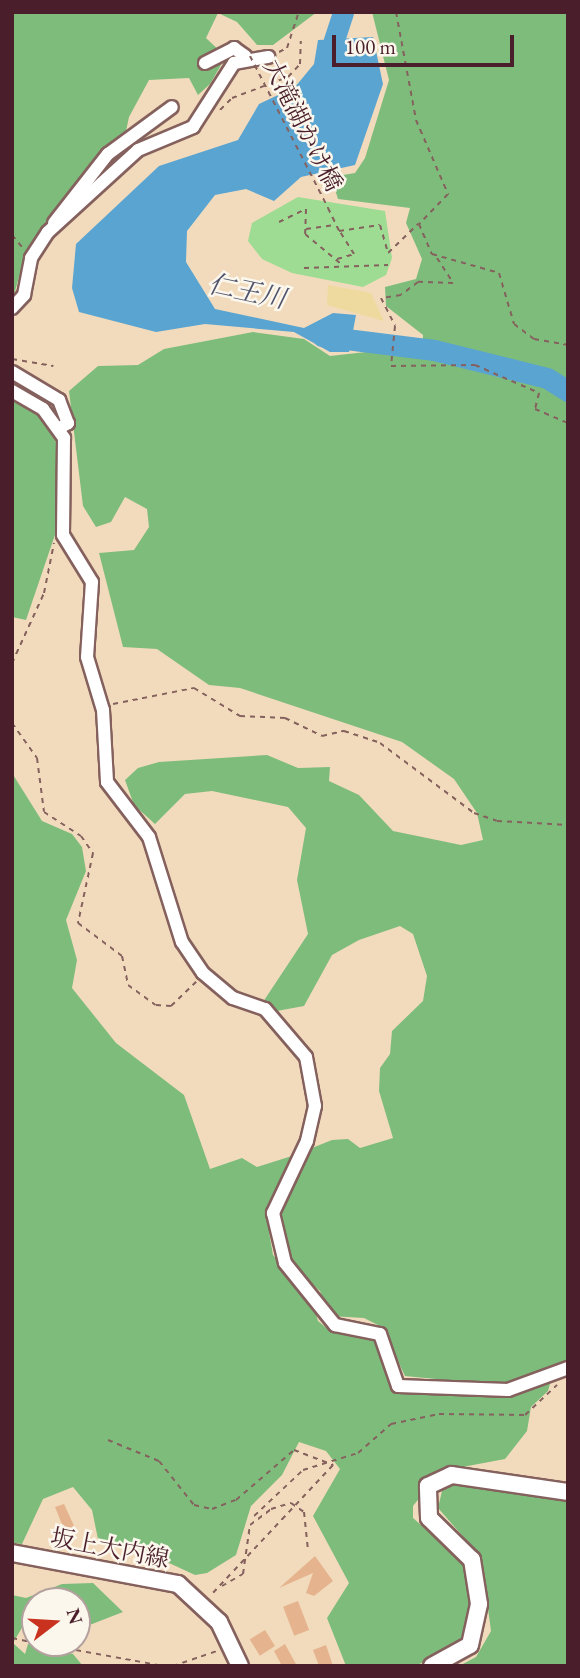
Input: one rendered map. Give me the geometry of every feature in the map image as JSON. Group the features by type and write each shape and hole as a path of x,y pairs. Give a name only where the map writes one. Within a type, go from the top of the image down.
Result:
{"main road":[{"path":"432,1666 470,1645 479,1604 472,1560 429,1518 428,1486 452,1475 568,1492"},
{"name":"坂上大内線","path":"12,1553 160,1577 202,1602 231,1645 240,1666"}],"street":[{"path":"205,63 234,48 248,56 268,57"},
{"path":"54,227 138,150 193,127 234,63 248,56"},
{"path":"12,308 24,295 31,258 108,154 173,107"},
{"path":"12,372 59,400 68,423 60,428"},
{"path":"12,391 60,428"},
{"path":"60,428 63,530 92,582 87,657 103,710 107,782 149,837 182,942 203,973 233,998 265,1009 306,1056 315,1106 307,1141 273,1213 273,1231 285,1263 317,1296 321,1314 335,1325 380,1334 398,1385 508,1390 568,1368"}],"path":[{"path":"268,57 287,48 299,12"},
{"path":"340,231 380,225 388,253 399,249 412,224 419,224 448,194 416,120 396,12"},
{"path":"217,113 232,98 288,77 300,64 301,41"},
{"name":"大滝湖かけ橋","path":"248,56 336,225 354,254 335,260"},
{"path":"279,222 306,209 305,229 341,264"},
{"path":"419,224 453,283 418,282 401,295 381,298 396,326 388,361 398,368 475,365 539,393 535,409 568,423"},
{"path":"305,229 336,225"},
{"path":"12,235 31,258"},
{"path":"437,257 499,273 514,324 534,339 568,345"},
{"path":"304,268 341,264 388,265"},
{"path":"12,359 53,366"},
{"path":"12,663 44,593 63,530"},
{"path":"103,710 124,698 146,699 185,686 240,716 285,718 322,736 356,733 474,813 497,821 568,825"},
{"path":"12,723 37,758 44,812 81,836 93,853 79,923 122,956 128,985 156,1005 171,1006 203,973"},
{"path":"221,1586 243,1574 250,1552 254,1516 303,1470 326,1460 358,1453 385,1427 416,1418 524,1415 561,1381"},
{"path":"108,1440 159,1461 194,1505 212,1509 236,1500 288,1452 302,1448 326,1460 334,1468 293,1504 221,1586 202,1602"},
{"path":"254,1516 293,1504"},
{"path":"293,1504 307,1518 308,1549"},
{"path":"173,1666 231,1645"},
{"path":"91,1653 163,1666"}],"green space":[{"path":"12,12 317,12 273,45 257,45 237,22 218,13 206,38 222,53 221,65 210,84 198,95 189,78 149,80 129,117 122,150 90,166 27,249 12,302"},
{"path":"372,12 568,12 568,1363 508,1386 405,1376 382,1327 364,1318 330,1316 320,1291 288,1262 278,1212 307,1150 332,1140 348,1139 360,1148 393,1138 379,1091 380,1068 390,1054 392,1031 423,1001 427,976 413,934 400,926 359,940 332,955 304,1006 266,1013 259,1008 308,934 297,880 306,828 288,807 212,791 185,794 155,824 134,805 125,780 138,768 159,762 267,755 298,768 330,767 329,781 359,795 393,831 461,845 483,840 477,813 454,779 402,742 240,688 209,685 157,649 123,647 99,553 134,550 149,527 147,509 125,497 111,522 96,527 83,506 69,391 98,366 138,365 164,349 253,332 304,339 330,356 375,351 422,356 423,335 386,306 385,287 416,279 422,259 406,223 410,208 338,199 331,177 355,173 365,158 389,80"},
{"path":"298,197 385,211 392,258 386,275 363,287 292,273 262,259 248,241 252,223"},
{"path":"12,390 28,395 60,449 58,526 26,620 12,617"},
{"path":"12,773 42,821 72,834 82,847 86,871 66,920 77,960 72,988 116,1043 184,1095 210,1169 242,1158 257,1167 295,1155 269,1232 273,1255 311,1297 318,1321 329,1330 377,1337 392,1392 519,1393 552,1377 548,1391 531,1407 527,1431 505,1459 441,1471 413,1506 413,1518 468,1566 473,1583 469,1636 443,1656 413,1666 346,1666 327,1618 349,1583 313,1516 340,1469 326,1451 299,1442 282,1475 251,1506 236,1555 207,1573 195,1575 128,1544 98,1539 92,1510 73,1487 43,1499 22,1544 12,1543"},
{"path":"454,1484 568,1501 568,1666 459,1666 476,1657 491,1631 481,1557 438,1508 442,1491"},
{"path":"93,1583 123,1612 91,1624 91,1587 54,1587 62,1584"},
{"path":"12,1595 21,1597 21,1629 13,1643 21,1650 21,1657 76,1657 83,1666 12,1666"}],"sand":[{"path":"328,285 371,293 384,321 327,305"}],"water":[{"path":"373,37 383,84 355,165 301,177 274,201 246,189 215,195 187,231 186,262 215,309 304,328 333,313 356,315 349,352 330,352 294,332 205,324 156,332 79,312 72,288 76,244 159,166 238,140 259,104 295,87 314,64 318,40"}],"building":[{"path":"64,1504 75,1528 65,1532 55,1507"},
{"path":"315,1556 333,1581 314,1596 306,1593 313,1573 279,1588"},
{"path":"298,1601 309,1630 294,1636 283,1607"},
{"path":"265,1630 275,1646 260,1656 250,1640"},
{"path":"285,1644 297,1666 282,1666 274,1651"},
{"path":"326,1645 333,1666 319,1666 313,1650"}],"waterway":[{"name":"仁王川","path":"339,66 334,40 343,12"},
{"name":"仁王川","path":"322,336 434,350 547,378 568,391"}]}
